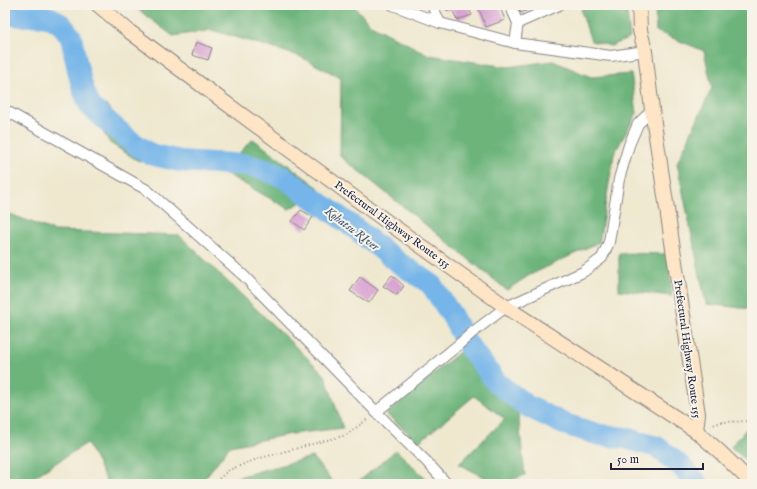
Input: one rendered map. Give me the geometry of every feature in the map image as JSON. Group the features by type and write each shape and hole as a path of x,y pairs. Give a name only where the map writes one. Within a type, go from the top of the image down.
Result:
{"main road":[{"name":"Prefectural Highway Route 155","path":"98,5 130,32 223,101 506,307 696,431 752,483"},
{"name":"Prefectural Highway Route 155","path":"639,5 640,30 645,51 652,110 698,414 696,431"}],"street":[{"path":"393,5 440,24 515,43 611,56 645,51"},
{"path":"432,5 440,24"},
{"path":"510,5 518,23 515,43"},
{"path":"518,23 559,5"},
{"path":"5,110 147,190 244,276 447,484"},
{"path":"376,412 473,332 506,307 583,272 602,258 609,242 620,179 629,145 638,124 652,110"}],"path":[{"path":"213,484 228,470 257,458 346,435 360,426 376,412"},
{"path":"696,431 722,422 752,421"}],"green space":[{"path":"132,5 273,5 281,7 288,5 353,5 371,25 429,55 507,67 553,61 591,77 631,74 637,113 614,154 599,242 528,276 507,290 340,156 341,78 299,56 212,30 173,36"},
{"path":"584,5 626,5 630,38 611,46 591,41 581,11"},
{"path":"655,5 752,5 752,309 706,304 677,163 712,88 704,51 656,31"},
{"path":"106,105 135,136 157,150 236,156 253,139 319,188 305,200 289,209 223,172 174,169 137,160 110,143 92,114"},
{"path":"5,212 54,231 179,235 325,375 343,428 291,434 230,446 200,484 108,484 87,443 23,484 5,484"},
{"path":"619,253 668,254 672,296 619,290"},
{"path":"463,349 491,386 517,405 525,475 497,484 459,464 505,419 474,396 419,442 386,414"},
{"path":"752,427 752,466 731,447 747,428"},
{"path":"396,450 431,484 356,484"},
{"path":"312,457 335,484 228,484 234,478"}],"building":[{"path":"445,5 467,5 472,15 457,20 452,9 447,11"},
{"path":"482,5 499,5 505,20 486,27 478,7"},
{"path":"517,5 538,5 521,13"},
{"path":"196,42 212,48 208,60 192,55"},
{"path":"301,210 313,217 304,230 292,221"},
{"path":"392,275 404,286 397,295 383,286"},
{"path":"360,277 378,290 369,303 350,291"}],"waterway":[{"name":"Kohatsu RIver","path":"5,14 23,16 38,15 51,18 62,25 71,37 83,89 90,106 129,140 150,154 180,161 248,165 266,170 285,178 352,226 399,263 431,284 452,316 465,341 497,383 527,406 564,424 600,435 625,438 657,447 681,466 698,484"}]}
